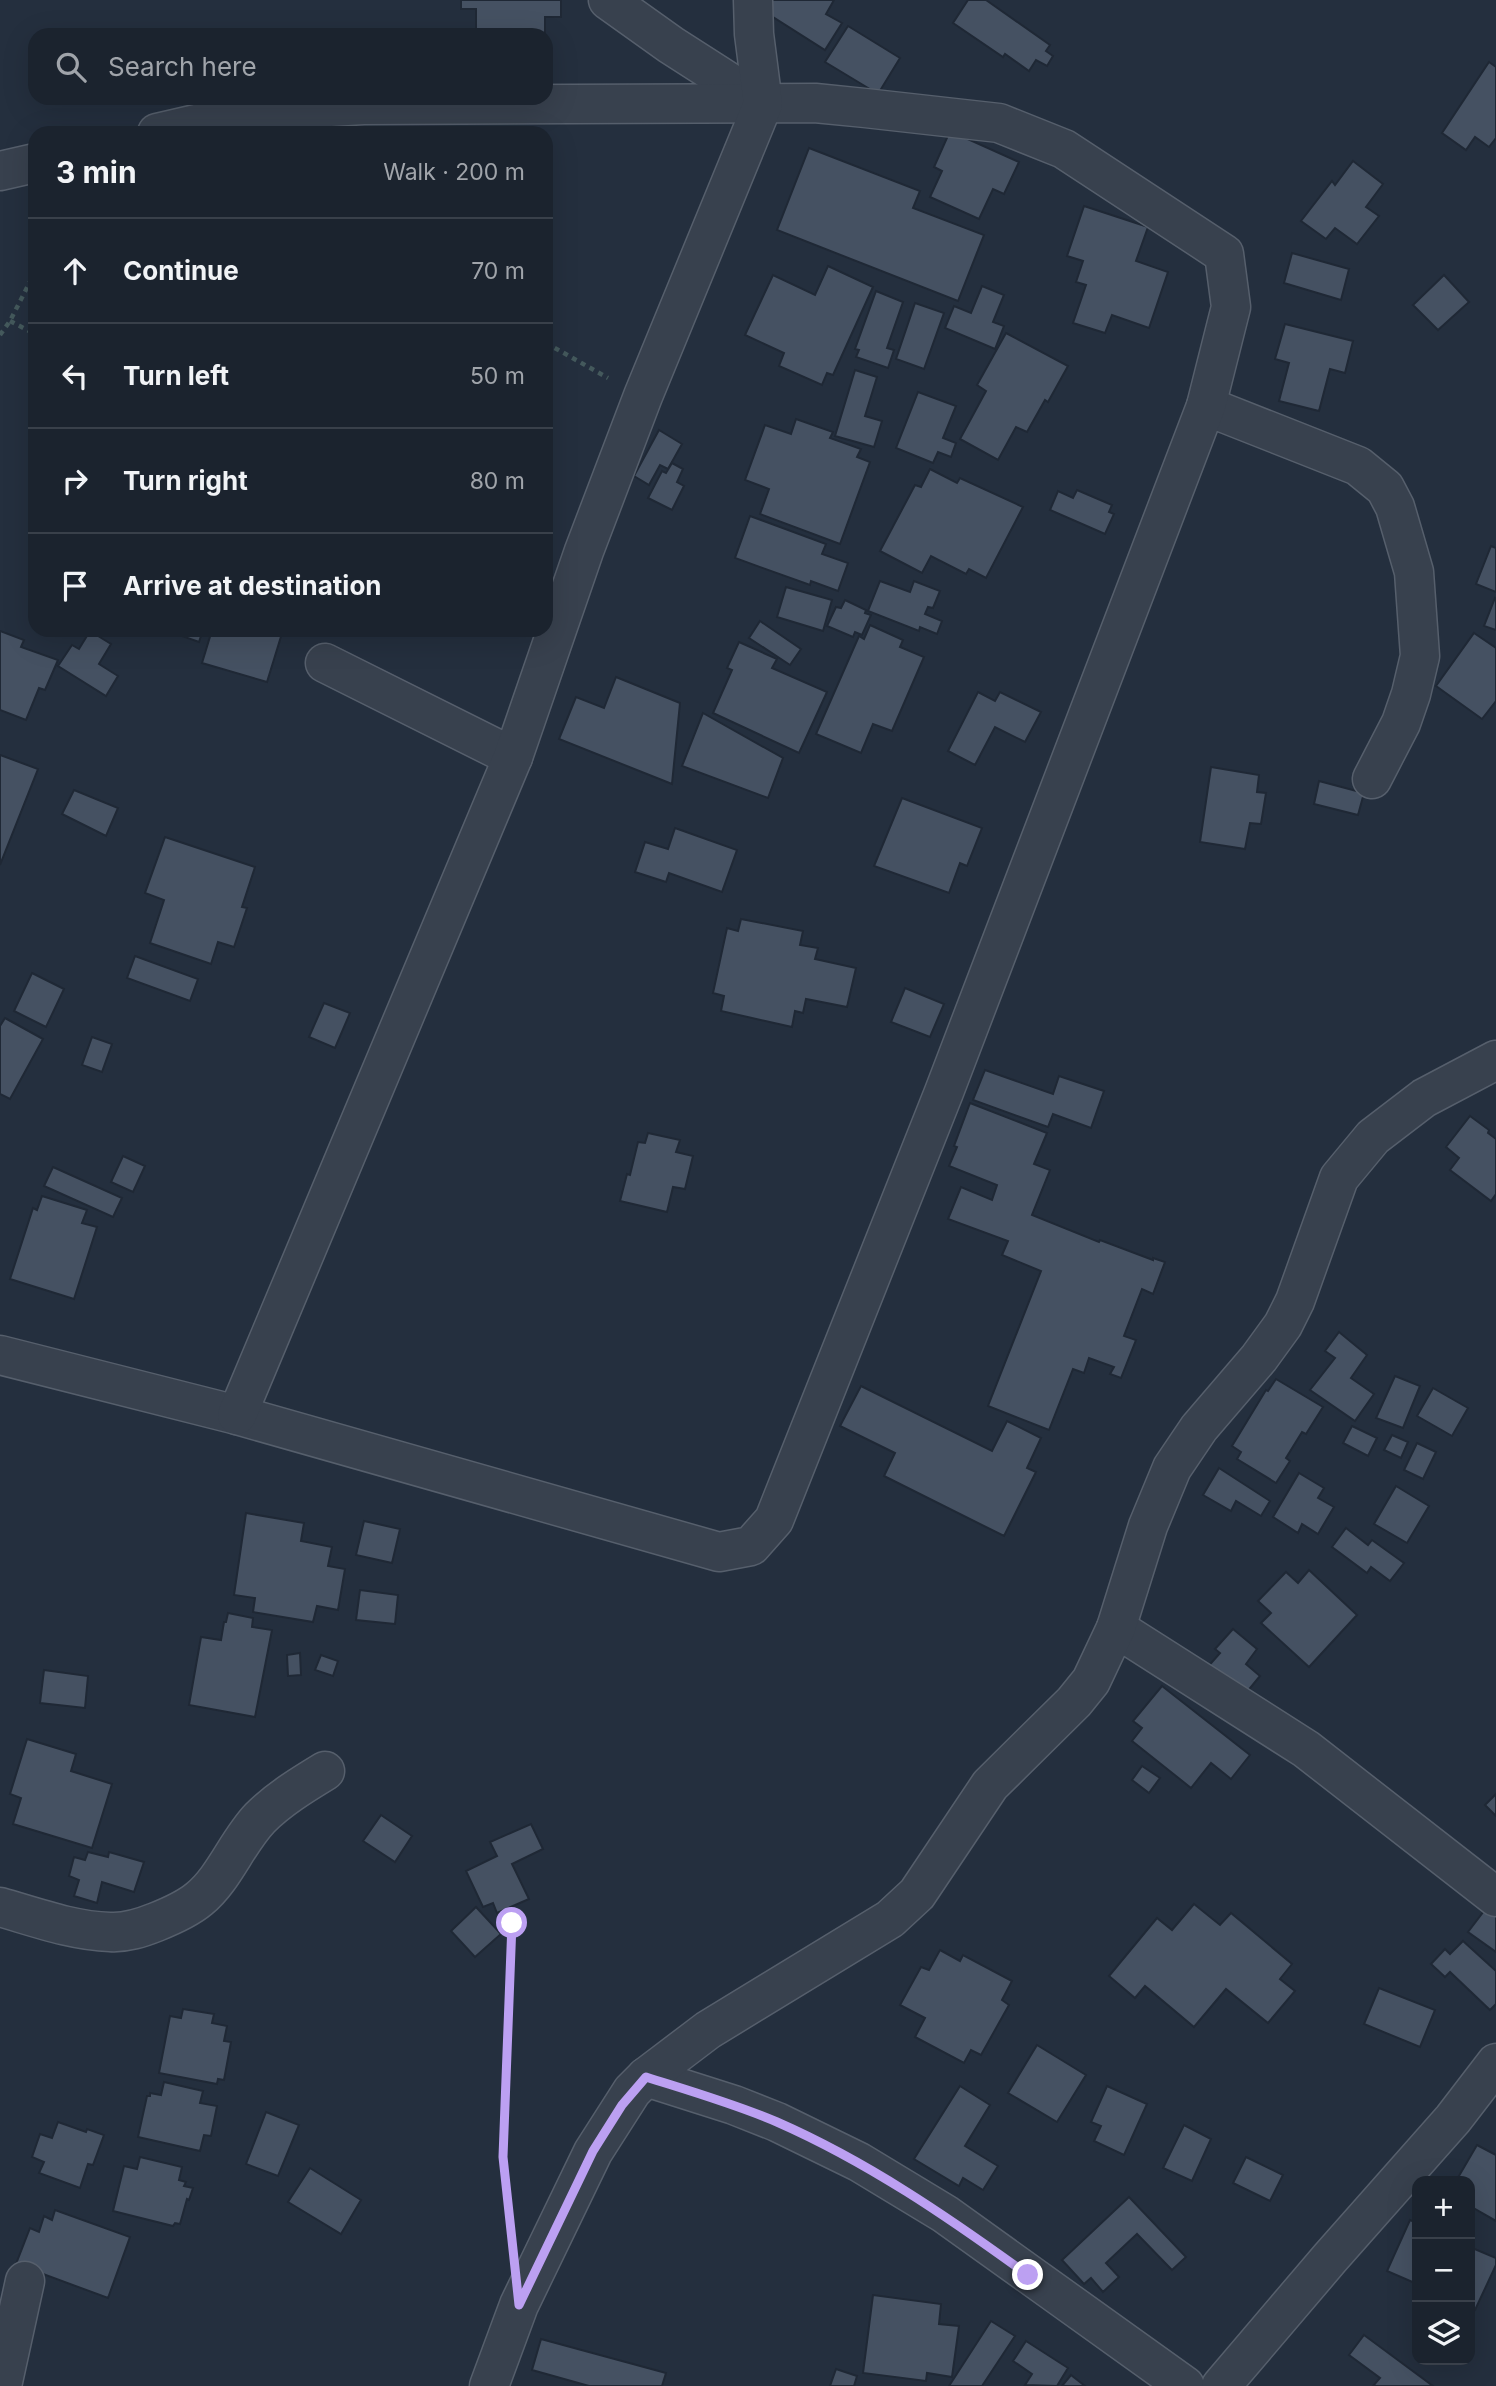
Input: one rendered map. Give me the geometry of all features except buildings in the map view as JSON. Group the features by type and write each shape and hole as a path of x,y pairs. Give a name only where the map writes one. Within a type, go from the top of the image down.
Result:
{"street":[{"path":"608,0 671,45 763,104"},
{"path":"237,1415 513,757 584,551 643,396 763,104 754,34 753,0"},
{"path":"0,1355 237,1415 719,1552 751,1546 774,1520 944,1092 1206,406 1231,307 1224,254 1064,149 999,123 815,103 553,105"},
{"path":"187,126 248,112 363,105"},
{"path":"0,171 28,165"},
{"path":"1206,406 1358,466 1385,488 1395,507 1414,572 1420,656 1401,723 1372,779"},
{"path":"325,663 513,757"},
{"path":"489,2386 519,2305 593,2151 622,2105 646,2077 708,2030 890,1919 909,1902 990,1785 1059,1717 1091,1681 1116,1629 1147,1525 1172,1468 1199,1428 1252,1367 1283,1325 1339,1178 1373,1137 1424,1098 1496,1060"},
{"path":"1116,1629 1306,1749 1496,1896"},
{"path":"0,1907 86,1930 111,1932 127,1931 163,1919 189,1906 205,1894 242,1839 260,1819 280,1800 325,1771"},
{"path":"1221,2386 1453,2119 1496,2063"},
{"path":"646,2077 778,2122 859,2162 945,2214 1185,2386"},
{"path":"2,2386 24,2281"}],"path":[{"path":"0,335 28,286"},
{"path":"10,321 28,330"},
{"path":"553,347 643,396"},
{"path":"511,2241 503,2157 503,2115 512,1923"}],"route":[{"path":"512,1923 503,2157 519,2305 593,2151 632,2091 646,2077 734,2105 827,2145 945,2214 1028,2275"}]}
